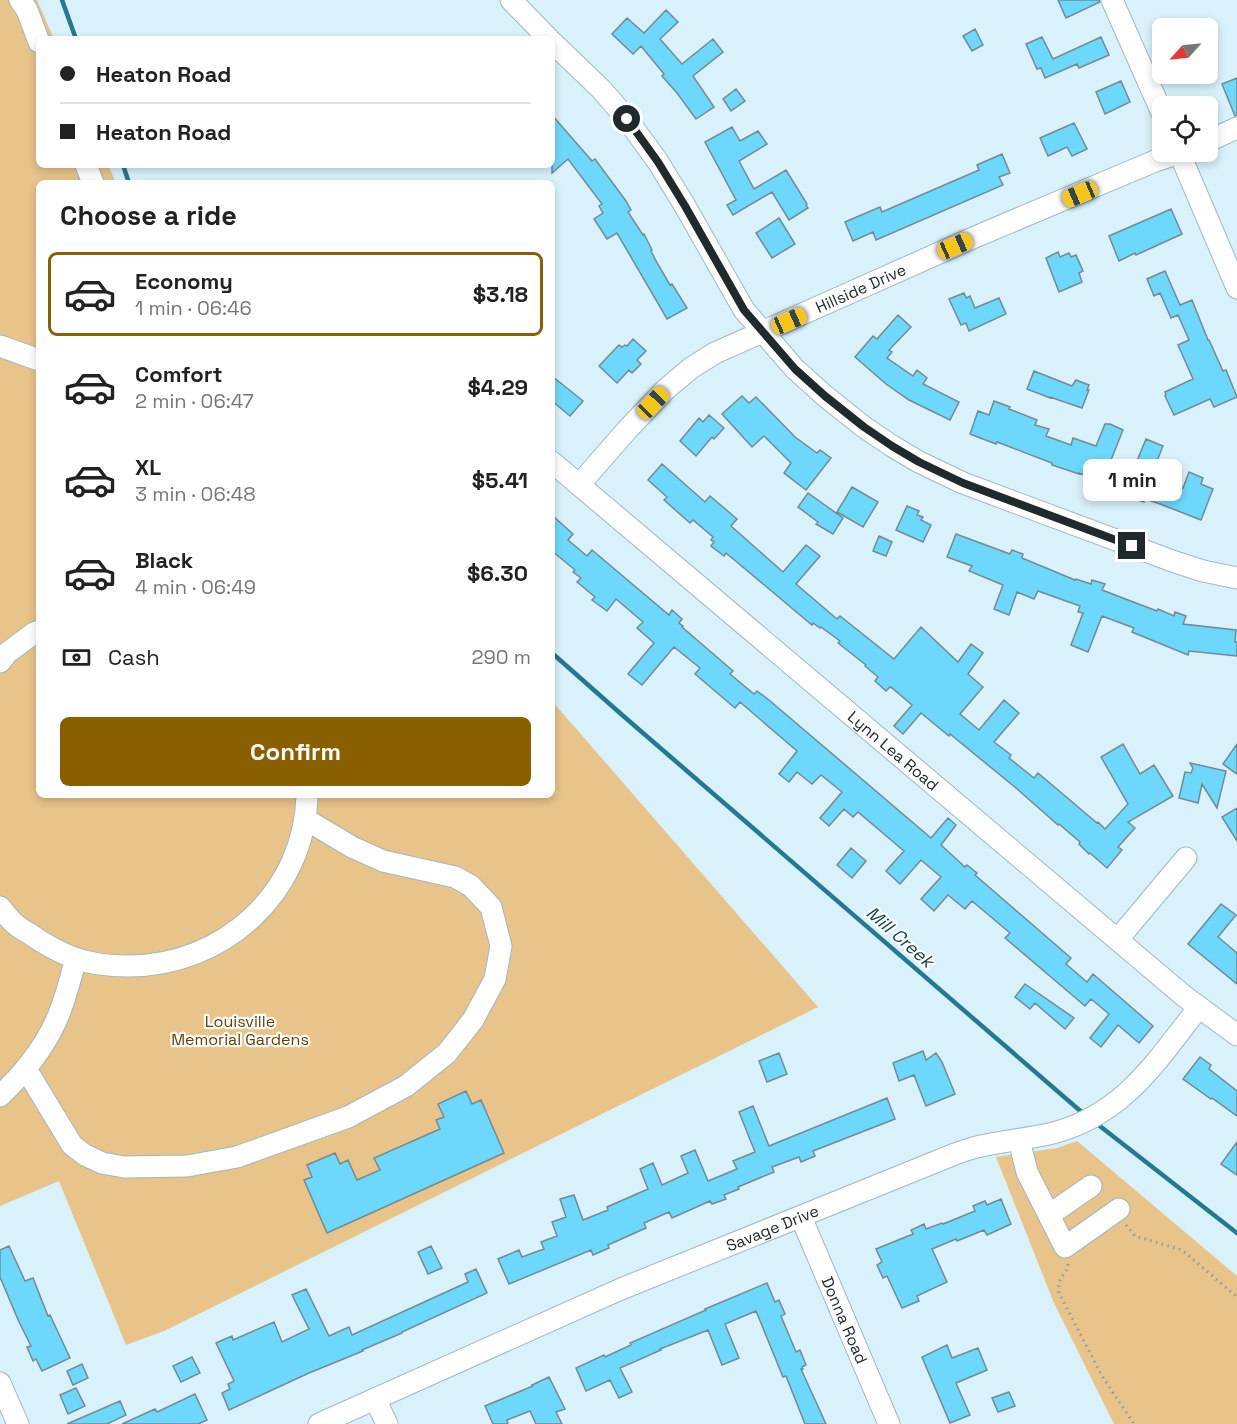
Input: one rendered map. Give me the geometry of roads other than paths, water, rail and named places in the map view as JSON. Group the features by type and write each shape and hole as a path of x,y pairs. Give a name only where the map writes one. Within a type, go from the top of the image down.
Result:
{"street":[{"path":"20,0 27,10 37,36"},
{"path":"511,0 546,36"},
{"path":"1112,0 1154,96"},
{"path":"555,45 601,89 627,119 658,162 744,310 795,369 864,427 919,462 963,483 1174,562 1237,578"},
{"path":"1218,137 1237,128"},
{"name":"Hillside Drive","path":"579,485 665,390 691,368 715,353 975,237 1153,162"},
{"path":"1184,162 1237,288"},
{"path":"0,346 36,359"},
{"name":"Lynn Lea Road","path":"555,465 1199,1007 1237,1035"},
{"path":"0,662 8,653 36,633"},
{"path":"0,907 14,924 45,945 76,959 112,966 148,966 202,951 233,933 259,912 286,876 300,842 307,812 307,798"},
{"path":"26,1069 72,1145 85,1155 102,1163 124,1167 165,1167 188,1166 237,1157 348,1118 406,1086 447,1053 472,1020 495,980 501,946 491,907 471,886 455,877 382,861 352,847 305,819"},
{"path":"1118,939 1186,858"},
{"path":"0,1096 38,1055 56,1021 76,959"},
{"name":"Savage Drive","path":"319,1424 621,1289 955,1154 980,1146 1051,1134 1080,1123 1105,1111 1128,1093 1150,1070 1199,1007"},
{"path":"1019,1140 1027,1172 1065,1247 1117,1210"},
{"path":"1049,1215 1091,1186"},
{"name":"Donna Road","path":"801,1216 889,1424"},
{"path":"0,1383 18,1424"},
{"path":"375,1399 387,1424"}],"waterway":[{"name":"Mill Creek","path":"62,0 75,36"},
{"name":"Mill Creek","path":"124,168 128,180"},
{"name":"Mill Creek","path":"555,656 1085,1115"},
{"name":"Mill Creek","path":"1096,1123 1237,1233"}],"park label":[{"name":"Louisville Memorial Gardens","path":"240,1030"}]}
